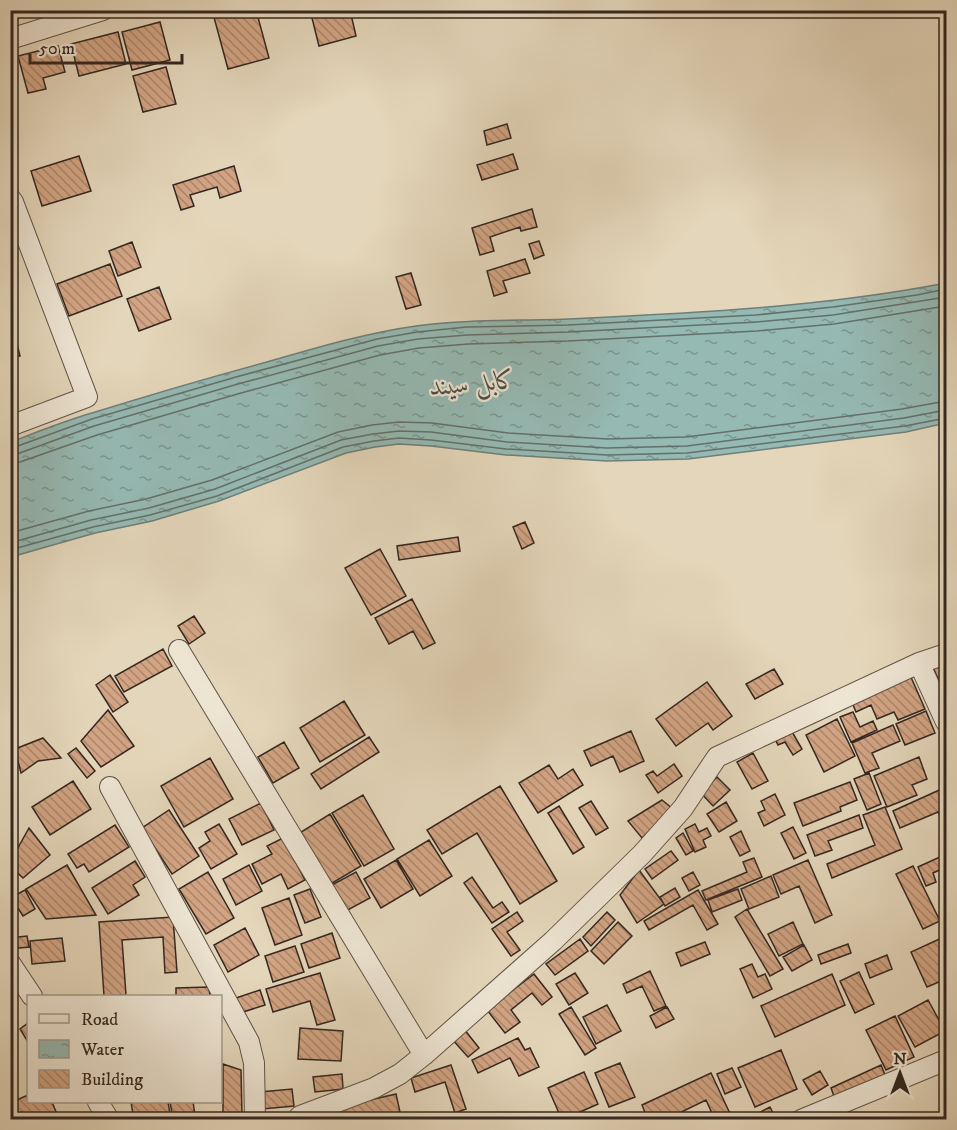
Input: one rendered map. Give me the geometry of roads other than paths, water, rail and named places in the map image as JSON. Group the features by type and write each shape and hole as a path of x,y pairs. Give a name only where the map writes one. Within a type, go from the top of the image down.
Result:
{"street":[{"path":"10,39 103,10"},
{"path":"10,198 87,397 10,426"},
{"path":"179,650 424,1056"},
{"path":"297,1119 374,1088 400,1074 424,1056 553,941 642,854 683,808 717,757 919,663 946,654"},
{"path":"919,663 946,722"},
{"path":"111,787 249,1042 254,1063 255,1119"},
{"path":"10,963 31,995"},
{"path":"801,1119 946,1060"},
{"path":"99,1103 109,1119"}],"water":[{"name":"کابل سيند","path":"946,283 946,423 906,432 688,459 607,461 506,455 399,444 375,447 346,453 219,501 152,521 95,533 11,557 11,442 71,420 179,387 341,341 416,326 454,322 569,319 759,308 853,298"}]}
